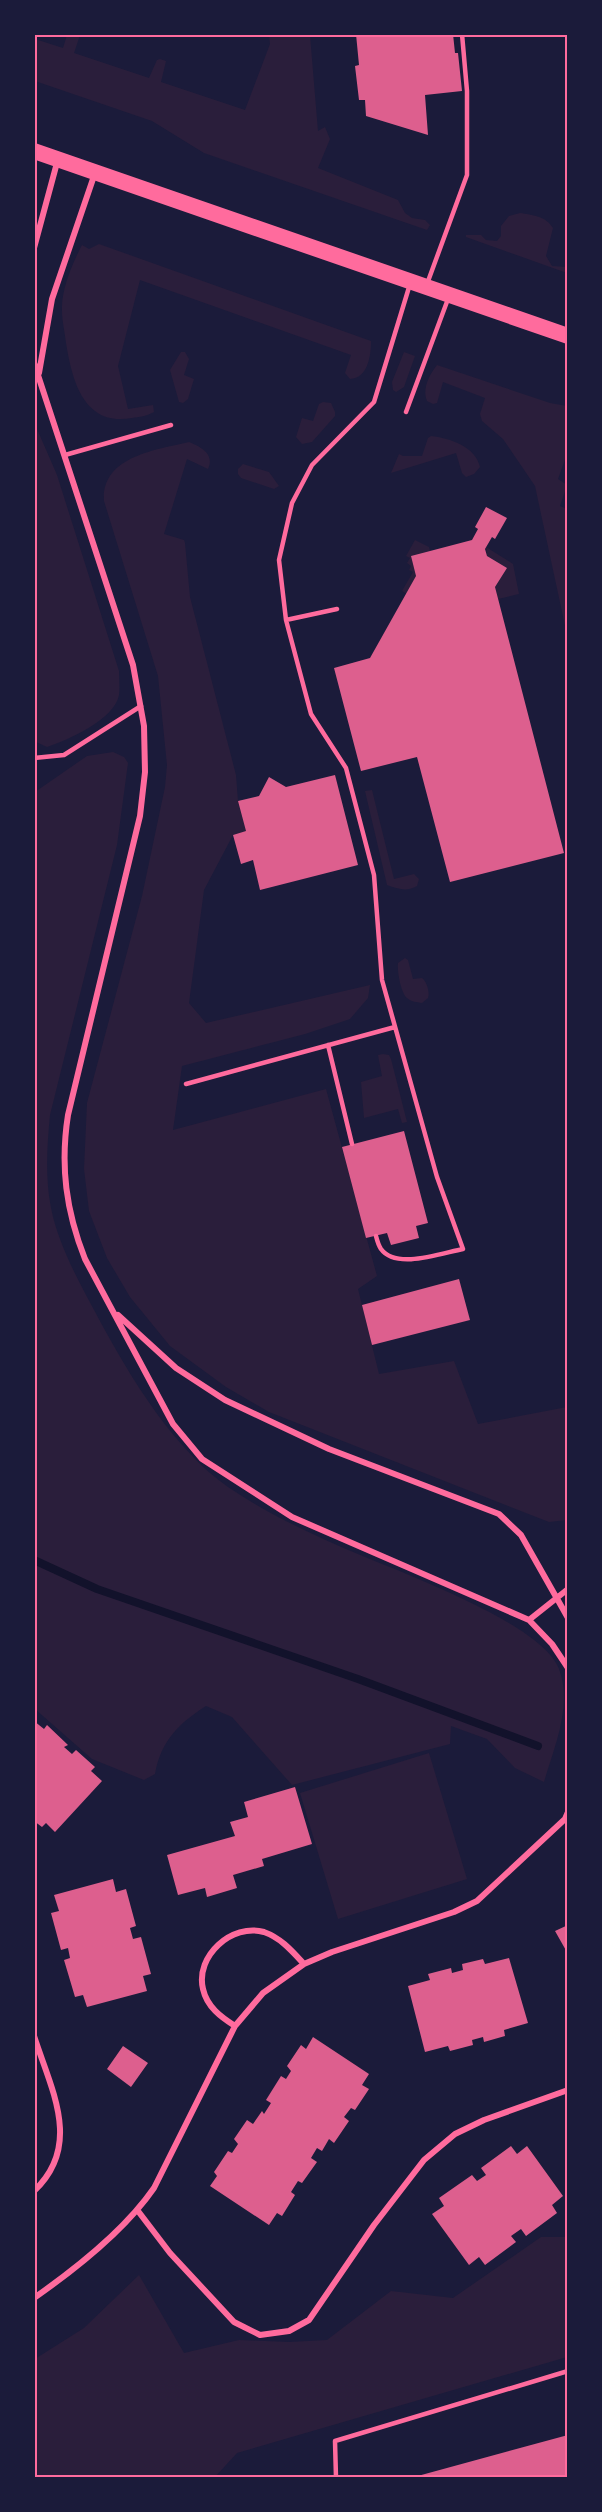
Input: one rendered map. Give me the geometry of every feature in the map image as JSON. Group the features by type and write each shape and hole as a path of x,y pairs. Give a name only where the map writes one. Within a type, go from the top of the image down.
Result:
{"highway":[{"path":"34,151 567,336"}],"street":[{"path":"34,248 58,159"},
{"path":"39,374 52,299 96,171"},
{"path":"34,363 134,665 144,726 145,771 140,816 68,1115 63,1146 65,1192 73,1230 85,1259 173,1424 202,1459 292,1518 529,1620 552,1644 567,1668"},
{"path":"113,1310 176,1368 225,1400 329,1449 499,1514 521,1535 567,1618"},
{"path":"529,1620 567,1589"},
{"path":"34,2298 61,2279 138,2211 154,2188 235,2026 263,1993 304,1964 332,1952 454,1912 477,1901 567,1817"},
{"path":"235,2026 215,2012 202,1988 204,1965 217,1944 238,1932 262,1932 281,1941 304,1964"},
{"path":"34,2036 62,2122 60,2152 48,2178 34,2191"},
{"path":"138,2211 170,2253 234,2322 260,2335 289,2331 309,2320 368,2234 424,2160 455,2134 484,2120 567,2090"}],"lane":[{"path":"376,1236 381,1249 391,1258 406,1260 463,1249 437,1177 382,980 374,875 346,768 311,714 286,620 279,560 292,503 312,465 374,402 419,284 467,175 467,91 462,34"},
{"path":"406,412 449,295"},
{"path":"65,454 171,425"},
{"path":"286,620 337,609"},
{"path":"34,758 64,755 141,706"},
{"path":"186,1084 395,1027"},
{"path":"328,1045 352,1144"},
{"path":"336,2478 335,2441 567,2371"}],"shaded area":[{"path":"67,35 80,35 74,53 149,78 157,60 166,61 161,82 245,110 270,44 269,35 310,35 318,131 325,127 330,139 318,168 398,200 405,213 412,218 425,220 430,225 427,230 204,153 152,121 35,81 35,39 63,48"},
{"path":"520,213 538,217 550,224 553,228 546,256 552,266 567,267 567,273 466,237 466,235 481,235 486,240 497,241 501,236 501,226 509,216"},
{"path":"99,244 371,341 365,370 356,378 350,379 345,373 351,355 140,280 118,366 128,409 153,405 154,412 132,418 115,419 102,415 91,408 77,385 69,357 62,311 65,286 82,245 89,249"},
{"path":"181,352 185,352 189,359 184,375 194,379 188,399 183,403 179,402 170,370"},
{"path":"404,352 415,356 404,387 396,392 393,390 392,382"},
{"path":"437,365 550,403 567,406 567,454 558,479 567,485 560,506 567,509 567,635 535,486 503,439 482,421 480,414 485,398 443,382 437,403 427,401 425,392 427,382"},
{"path":"331,403 335,416 312,442 302,444 296,437 302,418 313,421 319,404"},
{"path":"34,422 57,475 119,671 119,695 109,713 89,728 47,747 34,741"},
{"path":"431,436 454,441 468,449 478,460 480,467 474,474 466,477 462,473 456,453 391,473 399,454 422,456 428,438"},
{"path":"189,442 206,452 210,464 208,469 187,459 164,534 184,540 185,543 190,597 236,775 238,801 246,831 233,835 204,890 189,1003 206,1023 370,985 368,998 350,1019 305,1034 182,1066 173,1130 326,1089 377,1276 358,1289 379,1374 454,1361 478,1424 567,1407 567,1520 549,1522 269,1412 226,1387 170,1346 130,1297 107,1258 89,1211 84,1169 87,1103 142,896 165,787 167,765 158,676 104,501 105,486 111,474 133,458 161,448"},
{"path":"243,464 269,472 279,486 274,489 241,478 238,469"},
{"path":"415,540 429,547 430,551 411,556 416,576 407,594 402,591 413,572 409,570 411,566 407,563 410,558 406,556"},
{"path":"486,547 513,564 519,594 498,599 495,587 507,568 487,556"},
{"path":"113,752 124,757 128,763 117,845 50,1115 47,1162 49,1196 65,1252 101,1323 141,1390 172,1433 208,1471 241,1496 268,1512 339,1546 461,1598 524,1633 546,1651 559,1669 564,1697 557,1740 544,1782 515,1768 487,1739 451,1726 450,1744 292,1785 232,1717 206,1706 172,1734 162,1752 155,1774 144,1780 92,1759 35,1709 35,792 87,756"},
{"path":"372,790 394,879 414,874 419,879 417,886 413,888 402,889 387,885 365,791"},
{"path":"405,958 408,960 413,979 422,978 427,985 428,998 422,1003 414,1002 403,992 398,963"},
{"path":"378,1055 389,1055 391,1059 407,1122 402,1123 398,1109 364,1118 361,1082 382,1076"},
{"path":"429,1753 467,1879 338,1919 300,1793"},
{"path":"541,2237 567,2237 567,2357 237,2453 215,2477 35,2477 35,2359 84,2328 139,2275 184,2353 239,2340 289,2342 327,2340 391,2291 453,2298"}],"building":[{"path":"356,34 453,34 455,53 458,53 462,91 425,95 428,135 366,116 365,100 359,100 355,66 359,65"},
{"path":"486,507 507,518 495,539 492,537 485,549 487,556 507,568 495,587 564,853 450,882 417,757 361,771 334,668 370,658 416,576 411,556 472,540 478,529 475,527"},
{"path":"335,775 358,865 260,890 253,860 241,864 233,835 246,831 238,801 259,796 269,777 286,787"},
{"path":"404,1131 428,1223 416,1226 419,1238 391,1245 387,1233 366,1238 342,1147"},
{"path":"459,1279 470,1320 372,1345 362,1305"},
{"path":"34,1721 44,1729 47,1725 68,1745 64,1747 72,1754 76,1750 95,1767 91,1771 102,1781 55,1832 46,1823 42,1827 34,1821"},
{"path":"295,1787 312,1844 262,1859 264,1866 233,1875 237,1888 207,1897 205,1888 178,1895 167,1855 235,1836 230,1822 248,1817 244,1802"},
{"path":"113,1879 116,1892 126,1889 136,1926 130,1928 133,1939 141,1937 151,1974 143,1976 147,1991 87,2007 83,1995 75,1997 64,1960 70,1958 68,1948 61,1950 51,1913 59,1911 54,1895"},
{"path":"568,1925 568,1954 555,1931"},
{"path":"509,1958 528,2023 504,2030 505,2036 484,2042 483,2037 472,2040 473,2045 450,2051 448,2046 425,2052 408,1986 430,1980 428,1974 451,1968 452,1973 463,1970 462,1964 483,1959 485,1964"},
{"path":"313,2037 369,2074 362,2085 369,2089 355,2110 351,2108 344,2117 349,2121 334,2143 329,2139 322,2151 317,2148 311,2158 317,2162 302,2183 298,2181 291,2192 295,2195 282,2216 277,2213 269,2225 210,2186 217,2176 214,2172 228,2151 232,2153 238,2144 234,2139 247,2120 253,2124 262,2111 264,2114 271,2103 266,2100 281,2076 286,2079 291,2071 287,2066 301,2045 306,2049"},
{"path":"123,2046 148,2063 131,2087 107,2069"},
{"path":"511,2146 517,2154 527,2146 563,2196 552,2205 557,2213 526,2236 521,2229 511,2236 516,2242 485,2265 479,2257 469,2265 432,2214 444,2206 439,2198 472,2175 477,2181 486,2175 481,2168"},
{"path":"568,2435 568,2478 414,2478 414,2477"}],"waterway":[{"path":"34,1560 97,1589 358,1679 538,1746"}]}
